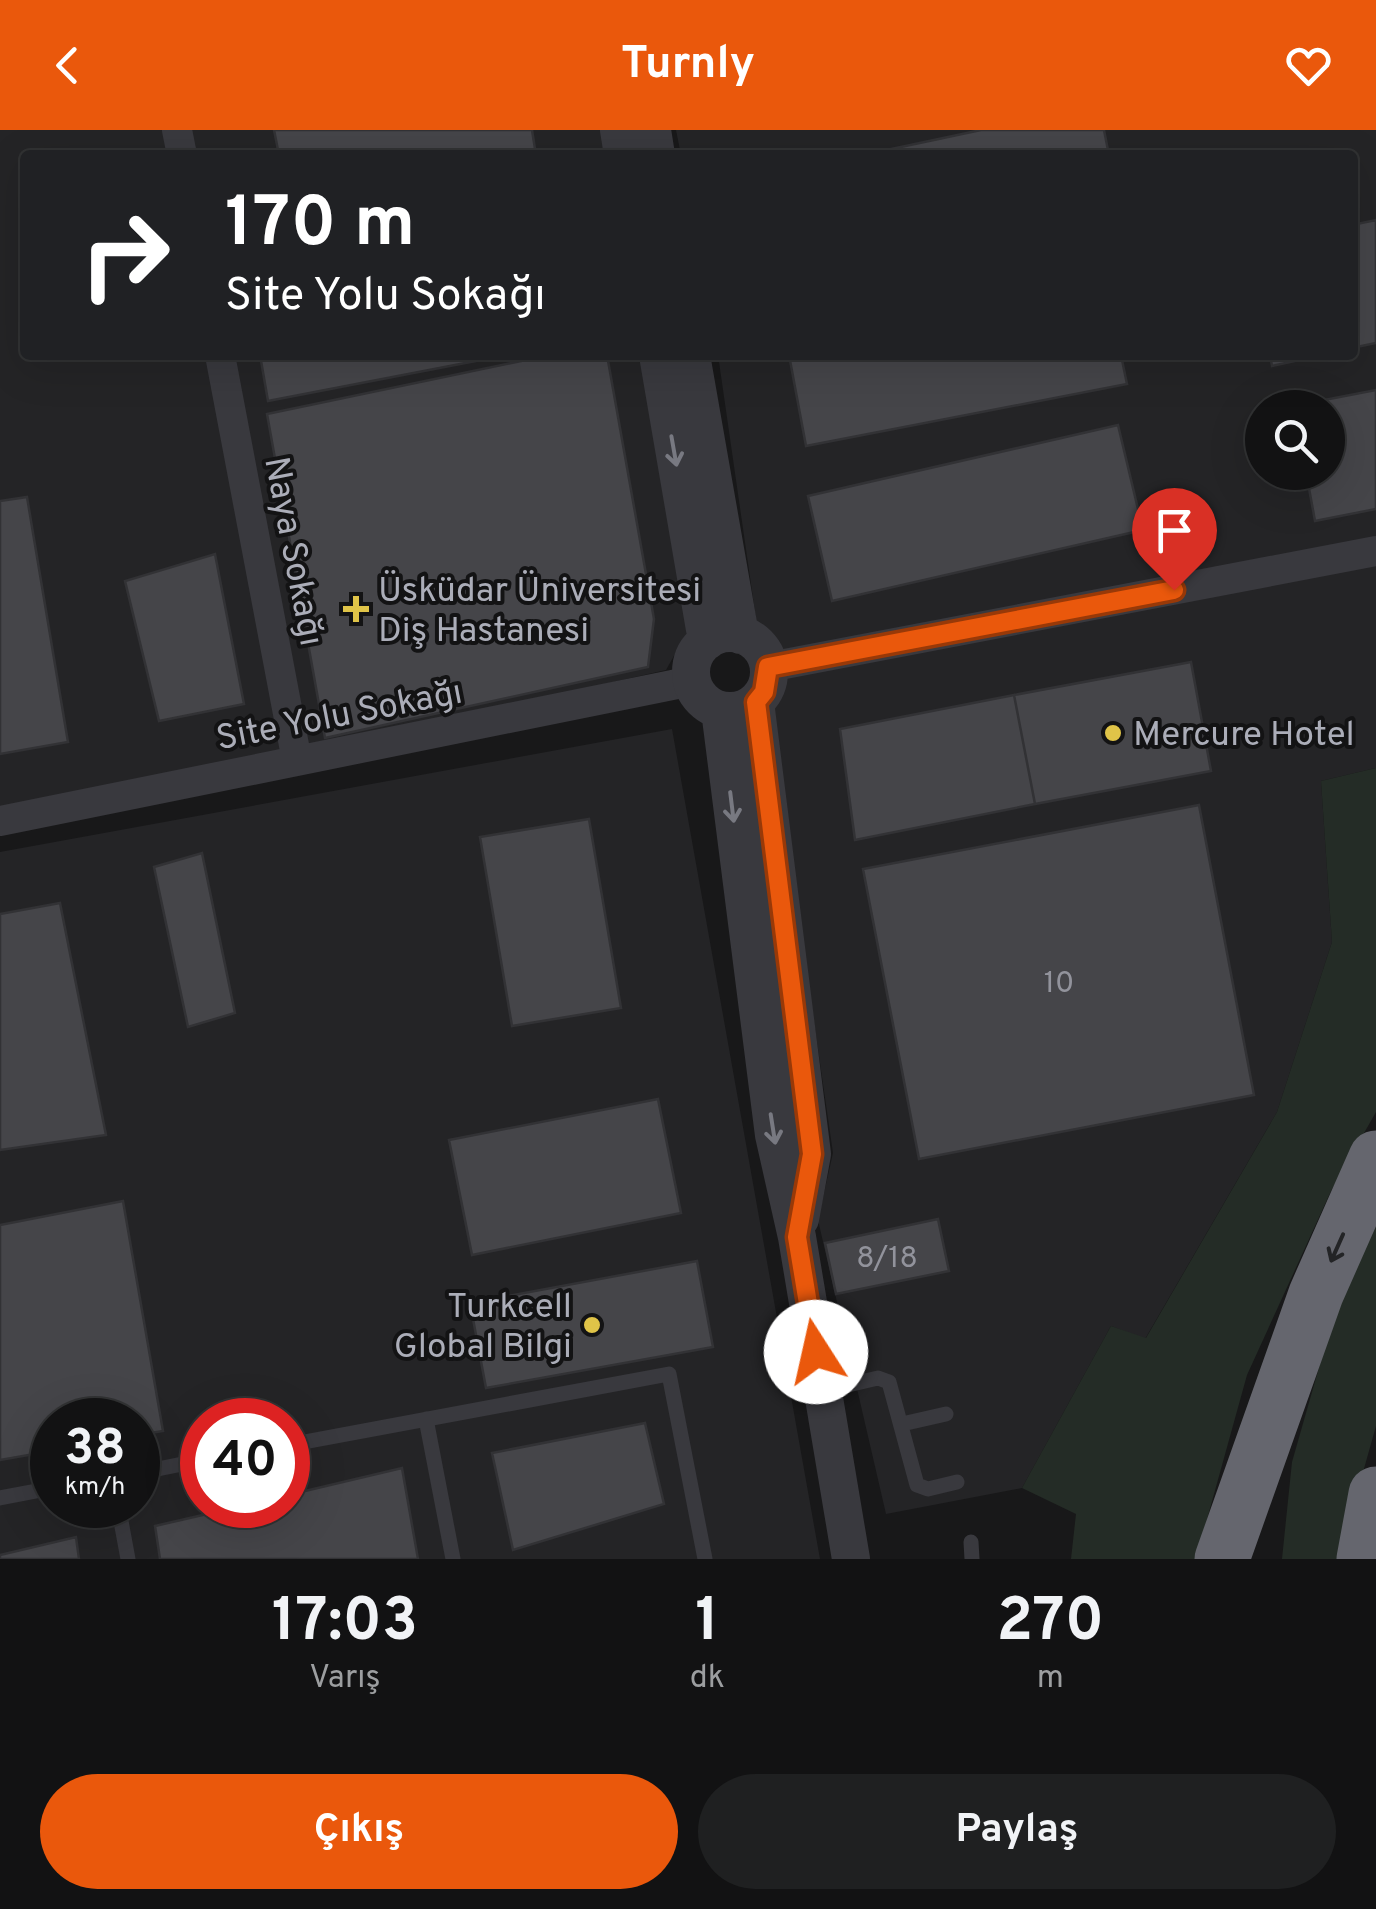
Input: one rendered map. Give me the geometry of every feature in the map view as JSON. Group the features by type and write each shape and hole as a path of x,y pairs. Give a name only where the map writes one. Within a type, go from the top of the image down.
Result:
{"highway":[{"path":"1222,1559 1316,1294 1376,1158"},
{"path":"1254,1559 1256,1470"},
{"path":"1364,1559 1376,1494"}],"street":[{"name":"Naya Sokağı","path":"221,360 297,761"},
{"path":"659,360 723,638"},
{"path":"692,360 723,638"},
{"path":"768,667 1376,551"},
{"path":"723,638 759,646 768,667 764,692 738,706 702,700 692,681 693,659 723,638"},
{"name":"Site Yolu Sokağı","path":"0,821 692,681"},
{"path":"738,706 812,1154 797,1237 850,1559"}],"lane":[{"path":"310,1440 668,1374 705,1559"},
{"path":"822,1391 884,1379 892,1386 917,1485 928,1489 957,1482"},
{"path":"902,1424 946,1414"},
{"path":"426,1419 453,1559"},
{"path":"0,1498 30,1492"},
{"path":"122,1528 128,1559"}],"shaded area":[{"path":"0,130 602,130 605,150 20,150 20,360 642,360 689,629 666,670 0,822"},
{"path":"676,130 1376,130 1376,768 1321,781 1332,942 1277,1112 1145,1339 1111,1326 1022,1488 886,1514 818,1220 833,1153 719,360 1358,360 1358,150 680,150"},
{"path":"672,729 820,1559 0,1559 0,852"},
{"path":"1376,768 1376,1112 1331,1191 1247,1375 1196,1559 1071,1559 1076,1514 1022,1488 1111,1326 1146,1338 1277,1112 1332,942 1321,781"},
{"path":"1376,1213 1376,1426 1358,1490 1350,1559 1282,1559 1292,1462 1328,1336"}],"building":[{"path":"274,130 532,130 535,150 278,150"},
{"path":"981,130 1104,130 1108,150 887,150"},
{"path":"1376,220 1376,343 1358,347 1358,224"},
{"path":"261,360 481,360 268,401"},
{"path":"526,360 608,360 654,619 648,667 325,738 267,414"},
{"path":"790,360 1122,360 1127,384 806,446"},
{"path":"1271,360 1299,360 1272,366"},
{"path":"1376,390 1376,509 1315,521 1309,490 1345,490 1345,396"},
{"path":"1118,425 1143,530 832,601 808,496"},
{"path":"27,497 68,742 0,754 0,501"},
{"path":"215,554 244,704 159,721 125,581"},
{"name":"Mercure Hotel","path":"1191,662 1211,771 1035,804 1014,695"},
{"path":"1014,695 1035,804 855,840 840,729"},
{"path":"1199,805 1254,1095 919,1159 863,869"},
{"path":"589,819 621,1008 512,1026 480,837"},
{"path":"202,853 235,1013 188,1027 154,867"},
{"path":"60,903 106,1135 0,1150 0,914"},
{"path":"658,1099 681,1213 472,1255 449,1140"},
{"path":"123,1201 157,1398 30,1398 30,1455 0,1460 0,1225"},
{"path":"938,1219 949,1271 836,1294 825,1243"},
{"name":"Turkcell Global Bilgi","path":"697,1261 713,1347 486,1388 470,1303"},
{"path":"645,1423 664,1504 513,1550 492,1453"},
{"path":"402,1468 418,1559 160,1559 155,1528 180,1520 180,1528 310,1528 310,1490"},
{"path":"76,1537 79,1559 0,1559 0,1555"}],"place":[{"name":"Üsküdar Üniversitesi Diş Hastanesi","path":"356,609"},
{"name":"Mercure Hotel","path":"1113,733"},
{"name":"Turkcell Global Bilgi","path":"592,1325"}],"route":[{"path":"816,1352 797,1237 812,1154 756,702 764,692 768,667 1174,590"}]}
